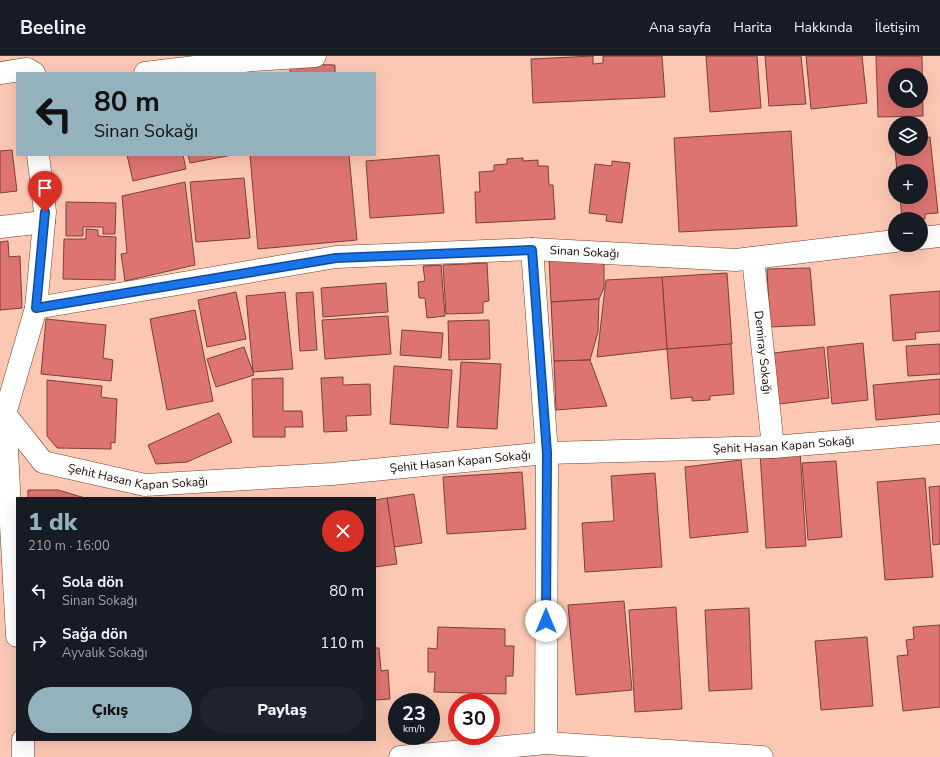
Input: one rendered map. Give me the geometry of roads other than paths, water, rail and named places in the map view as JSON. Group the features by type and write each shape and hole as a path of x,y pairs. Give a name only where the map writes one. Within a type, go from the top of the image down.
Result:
{"street":[{"path":"153,72 252,60 315,56"},
{"path":"0,73 29,68"},
{"path":"16,620 3,414 36,308 45,212 38,156"},
{"path":"0,227 44,222"},
{"path":"928,237 940,236"},
{"name":"Sinan Sokağı","path":"36,308 336,258 532,250 736,260 888,242"},
{"path":"532,250 547,453 546,743"},
{"name":"Demiray Sokağı","path":"753,258 773,447"},
{"name":"Şehit Hasan Kapan Sokağı","path":"3,414 43,462 145,485 332,474 547,453 773,447 940,433"},
{"path":"22,741 23,757"},
{"path":"400,757 546,743 762,757"}]}
